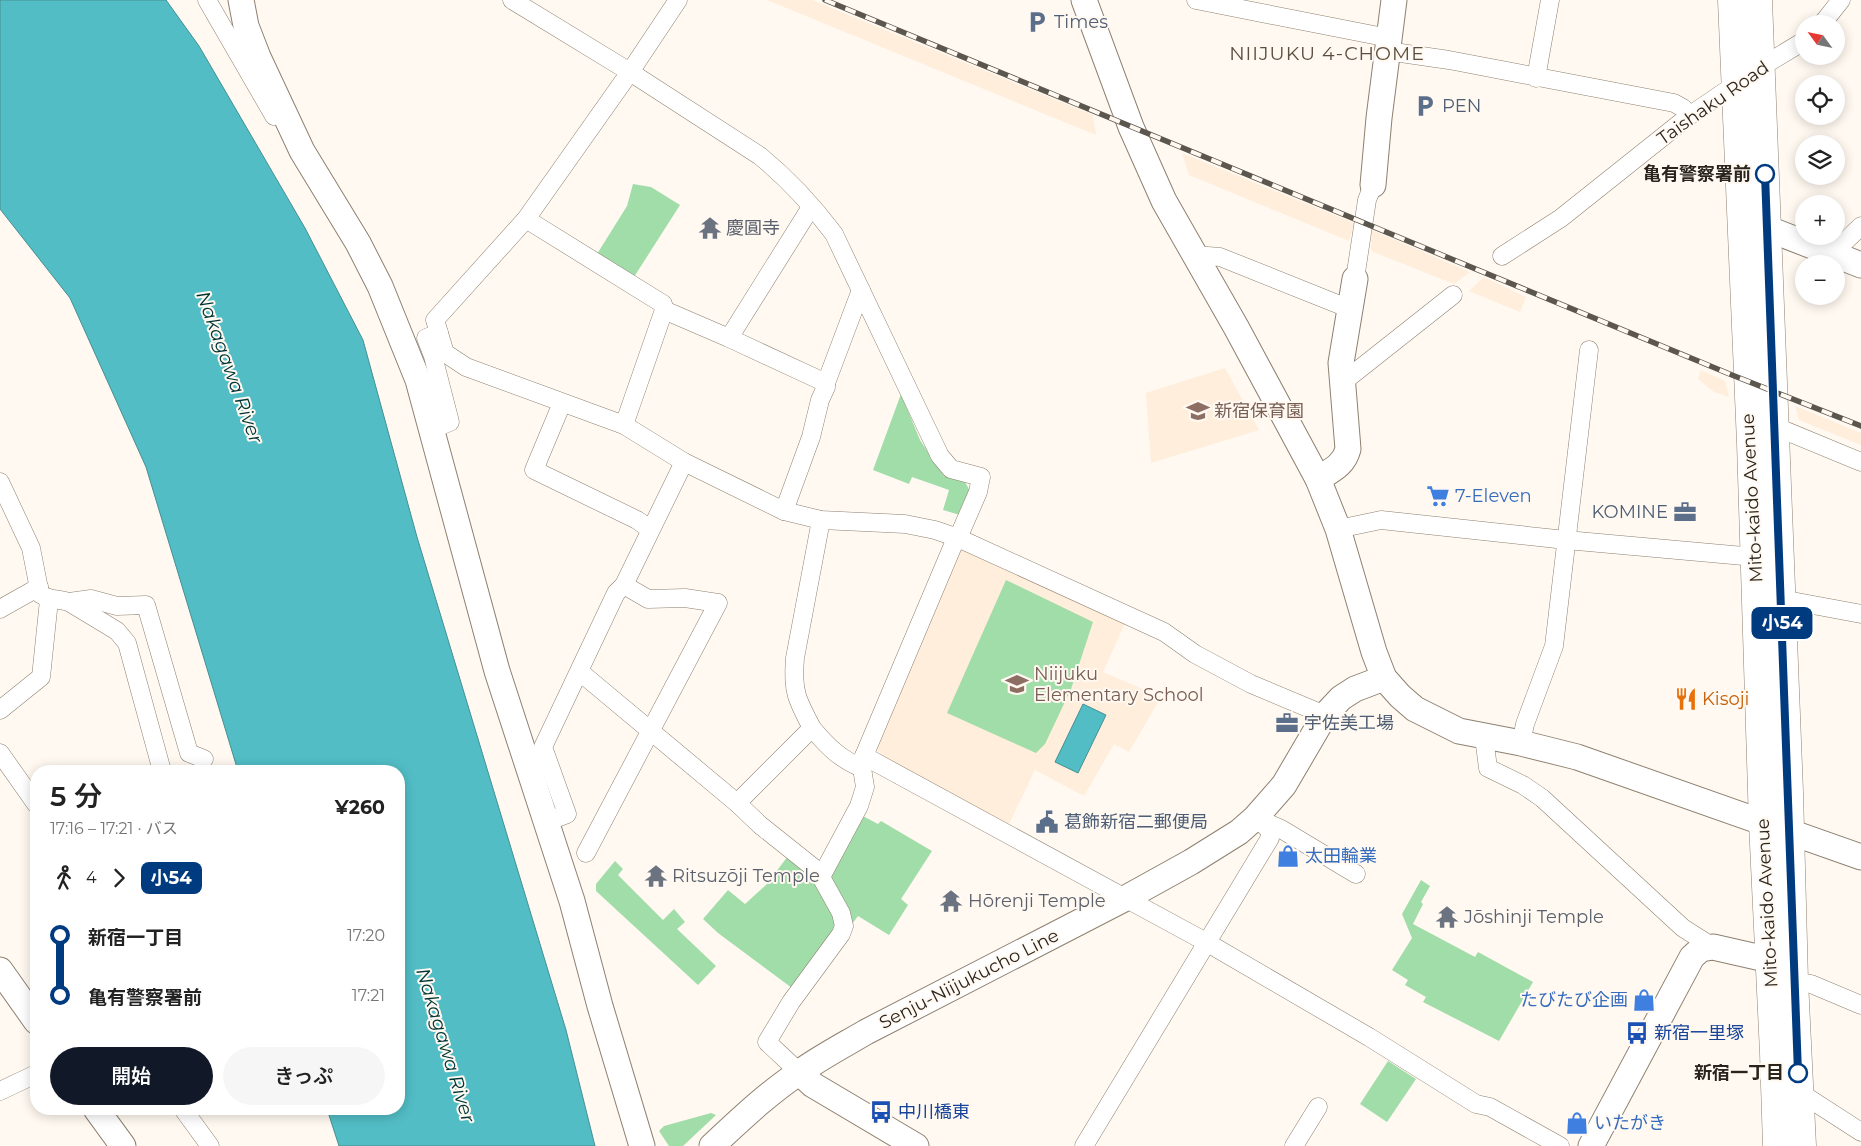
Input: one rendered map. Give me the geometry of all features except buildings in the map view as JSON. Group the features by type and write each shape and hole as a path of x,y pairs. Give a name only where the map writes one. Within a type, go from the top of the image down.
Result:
{"highway":[{"name":"Mito-kaido Avenue","path":"1732,0 1756,557 1763,823 1777,1146"},
{"name":"Mito-kaido Avenue","path":"1758,0 1794,981 1802,1146"}],"street":[{"path":"207,0 282,128 302,151"},
{"path":"241,0 243,14 252,41 302,151 358,243 380,286 418,380 496,671 572,901 600,1006 642,1146"},
{"path":"512,0 630,72 760,156 779,172 834,234 940,456 951,469 981,477 978,492 954,543 863,762 865,787 859,806 821,877"},
{"path":"678,0 630,72 526,219 435,320 445,353 466,367 624,425 684,462 784,511 821,520 905,524 935,530 958,538 1164,632 1195,654 1251,684 1325,715"},
{"path":"1084,0 1143,155 1164,201 1318,479 1338,529 1366,628 1384,678 1400,696 1415,708 1459,731 1521,743 1577,757 1861,856"},
{"path":"1196,0 1449,60 1674,103 1683,108 1689,116"},
{"path":"1318,479 1341,465 1348,449 1341,362 1366,200 1373,185 1394,0"},
{"path":"1536,78 1550,0"},
{"path":"1829,15 1841,0"},
{"name":"Taishaku Road","path":"1502,256 1561,218 1689,116 1795,46"},
{"path":"730,338 811,207"},
{"path":"526,219 663,304 664,310 624,425"},
{"path":"1741,219 1767,227 1811,247 1861,265"},
{"path":"1832,254 1861,226"},
{"path":"1195,255 1220,257 1350,309"},
{"path":"784,511 811,437 820,400 861,290"},
{"path":"1343,382 1453,295"},
{"path":"664,310 730,338 826,383"},
{"path":"432,429 450,422 434,356 426,338 439,333"},
{"path":"1521,743 1554,646 1589,350"},
{"path":"562,403 534,470 637,520 650,530"},
{"path":"1751,443 1757,433 1766,427 1774,426 1861,462"},
{"path":"546,822 566,814 542,747 580,672 616,593 624,585 684,462"},
{"path":"0,482 32,548 44,594 42,677 0,710"},
{"path":"821,520 795,658 793,681 797,701 812,728 831,751 851,764 863,762 878,765 1126,898 1206,942 1369,1037 1476,1104 1490,1107 1560,1146"},
{"path":"1338,529 1380,520 1566,540 1756,557"},
{"path":"586,853 718,603 685,598 648,599 624,585"},
{"path":"0,609 44,594 69,602 117,631 127,643 160,765"},
{"path":"69,602 91,599 117,606 146,605 189,753 204,759"},
{"path":"1781,599 1861,614"},
{"path":"580,672 737,803 760,826 814,868 821,877 841,913 844,926 841,934 791,1002 767,1042 813,1085 916,1146"},
{"name":"Senju-Niijukucho Line","path":"712,1146 743,1117 799,1072 866,1032 1126,898 1240,832 1256,817 1284,784 1325,715 1348,693 1384,678"},
{"path":"737,803 812,728"},
{"path":"1484,737 1488,768 1523,785 1542,798 1683,928 1713,947 1757,958 1769,958"},
{"path":"0,754 30,796"},
{"path":"1256,817 1281,829 1356,874"},
{"path":"1084,1146 1270,838 1270,831 1256,817"},
{"path":"1591,1146 1692,957 1701,949 1713,947"},
{"path":"0,970 30,1012"},
{"path":"1794,981 1811,984 1861,1006"},
{"path":"0,1092 30,1077"},
{"path":"1799,1092 1861,1132"},
{"path":"1294,1146 1318,1107"},
{"path":"100,1115 123,1146"},
{"path":"187,1115 210,1146"}],"shaded area":[{"path":"767,0 812,0 1093,115 1096,135"},
{"path":"1182,153 1354,223 1349,241 1189,175"},
{"path":"1372,230 1470,272 1454,284 1371,251"},
{"path":"1484,277 1526,297 1520,312 1469,291"},
{"name":"新宿保育園","path":"1225,368 1259,430 1151,463 1146,393"},
{"path":"1701,370 1725,381 1729,397 1714,392 1698,379"},
{"path":"1795,406 1861,433 1861,445 1799,420"},
{"name":"Niijuku Elementary School","path":"965,548 1126,621 1103,672 1161,697 1129,752 1114,744 1084,796 1035,770 1008,826 881,756 876,747 957,551"}],"green space":[{"path":"633,184 651,187 680,205 634,277 597,254 627,206"},
{"path":"901,394 920,440 944,476 965,482 970,491 960,515 943,510 949,490 912,477 909,484 873,470"},
{"path":"1006,580 1093,622 1071,689 1045,744 1036,753 947,713"},
{"path":"861,815 878,824 881,821 932,851 901,899 908,905 889,935 858,916 852,924 828,877"},
{"path":"788,856 811,876 833,915 837,929 792,988 718,933 703,919 728,890 745,904 766,885"},
{"path":"615,861 623,869 618,875 663,920 674,909 685,922 677,929 716,966 698,985 596,891 596,884"},
{"path":"1421,880 1430,886 1421,902 1423,904 1413,924 1475,957 1478,952 1533,982 1499,1041 1423,1002 1426,997 1405,985 1408,980 1392,970 1412,938 1402,914"},
{"path":"1388,1061 1416,1079 1387,1122 1360,1104"},
{"path":"711,1113 716,1115 683,1146 669,1146 659,1131 664,1126"}],"water":[{"name":"Nakagawa River","path":"0,0 166,0 199,46 305,228 363,340 417,537 566,1030 595,1146 339,1146 329,1115 405,1115 405,765 236,765 146,467 70,298 0,209"},
{"path":"1083,704 1106,715 1078,773 1055,762"}],"railway":[{"path":"825,0 1732,375 1861,426"}],"bus line":[{"name":"小54","path":"1765,174 1798,1073"}],"place":[{"name":"Times","path":"1037,22"},
{"name":"PEN","path":"1425,106"},
{"name":"亀有警察署前","path":"1765,174"},
{"name":"慶圓寺","path":"710,228"},
{"name":"新宿保育園","path":"1198,411"},
{"name":"7-Eleven","path":"1438,496"},
{"name":"KOMINE","path":"1685,512"},
{"name":"Niijuku Elementary School","path":"1017,684"},
{"name":"Kisoji","path":"1686,699"},
{"name":"宇佐美工場","path":"1287,723"},
{"name":"葛飾新宿二郵便局","path":"1047,822"},
{"name":"太田輪業","path":"1288,856"},
{"name":"Ritsuzōji Temple","path":"656,876"},
{"name":"Hōrenji Temple","path":"951,901"},
{"name":"Jōshinji Temple","path":"1447,917"},
{"name":"たびたび企画","path":"1644,1000"},
{"name":"新宿一里塚","path":"1637,1033"},
{"name":"新宿一丁目","path":"1798,1073"},
{"name":"中川橋東","path":"881,1112"},
{"name":"いたがき","path":"1577,1123"}],"district":[{"name":"NIIJUKU 4-CHOME","path":"1327,53"}]}
